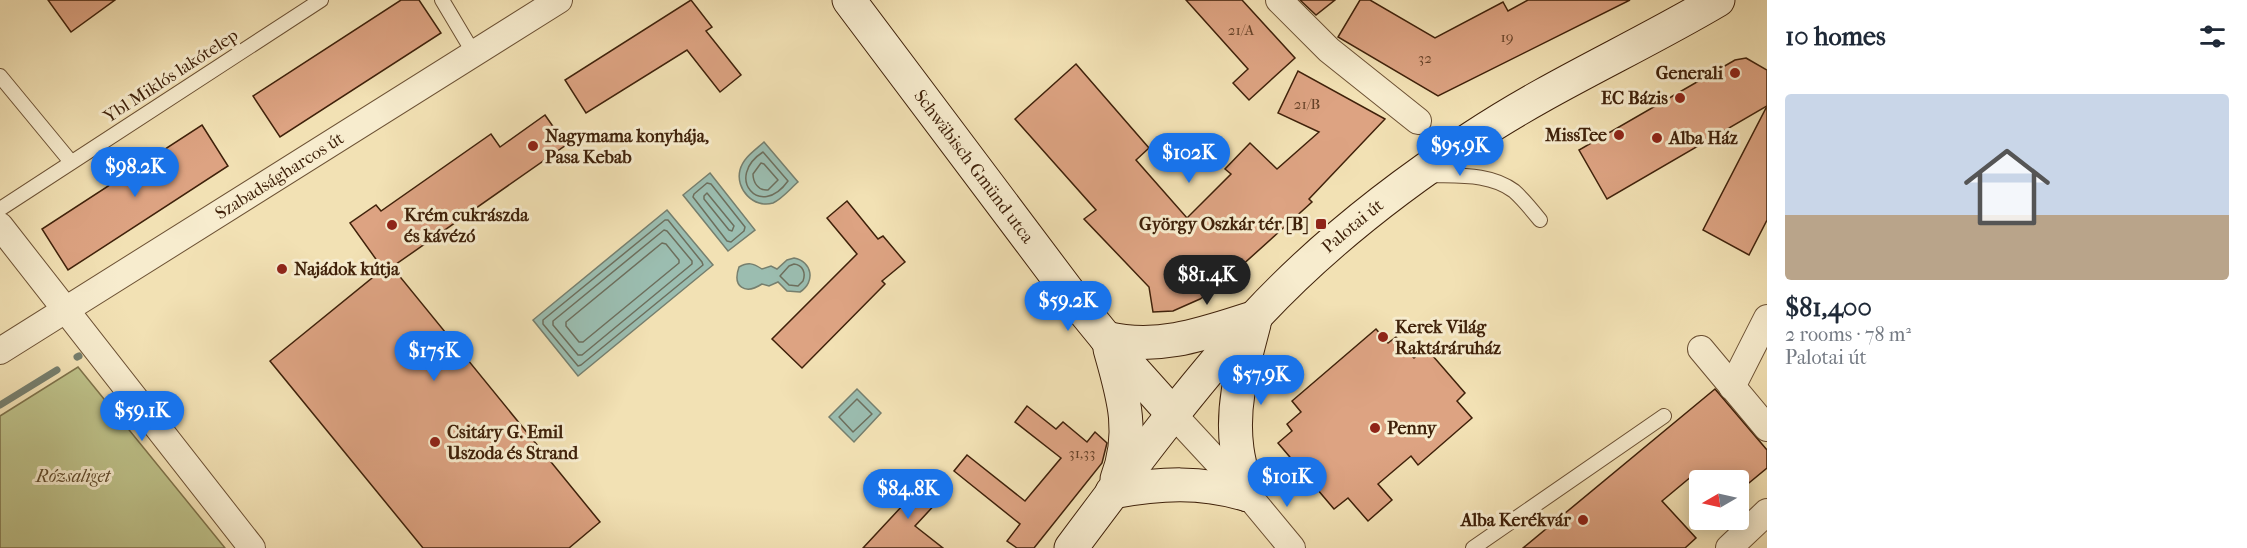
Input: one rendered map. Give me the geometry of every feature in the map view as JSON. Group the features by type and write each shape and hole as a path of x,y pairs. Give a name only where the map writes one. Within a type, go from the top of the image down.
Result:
{"main road":[{"name":"Schwäbisch Gmünd utca","path":"849,0 1070,294 1172,413"},
{"name":"Palotai út","path":"1071,548 1172,413 1256,317 1340,236 1419,175 1512,112 1718,0"},
{"path":"1248,495 1221,487 1178,484 1112,492 1123,463 1127,440 1125,405 1106,338 1127,343 1170,342 1256,317"},
{"path":"1248,495 1237,451 1234,423 1236,394 1256,317"}],"street":[{"name":"Szabadságharcos út","path":"0,351 559,0"},
{"path":"1279,0 1329,50 1418,121"},
{"path":"0,226 252,548"},
{"path":"1732,387 1767,318"},
{"path":"1701,349 1767,428"},
{"path":"1172,413 1248,495 1292,548"},
{"path":"1729,548 1767,512"}],"lane":[{"name":"Ybl Miklós lakótelep","path":"0,209 70,160 321,0"},
{"path":"442,0 473,52"},
{"path":"0,76 70,160"},
{"path":"1419,175 1471,176 1494,181 1515,192 1540,220"},
{"path":"1473,548 1664,416"}],"green space":[{"name":"Rózsaliget","path":"78,367 225,548 0,548 0,416"}],"water":[{"path":"764,142 798,182 776,201 766,204 759,203 748,196 740,184 739,177 740,170 749,155"},
{"path":"710,173 755,230 728,251 683,195"},
{"path":"667,210 713,265 578,376 533,320"},
{"path":"794,258 805,263 810,272 808,283 800,292 787,291 778,282 769,286 762,284 745,289 737,280 739,267 742,265 756,265 762,269 771,266 777,269 787,260"},
{"path":"857,389 881,413 854,442 829,417"}],"building":[{"path":"48,0 115,0 71,32"},
{"path":"401,0 419,0 441,33 280,137 253,96"},
{"path":"691,0 712,27 706,31 741,75 720,92 687,50 586,113 565,80"},
{"path":"1186,0 1242,0 1295,58 1249,100 1233,83 1248,69"},
{"path":"1300,0 1335,0 1316,15"},
{"path":"1360,0 1370,0 1435,38 1503,2 1508,11 1528,0 1630,0 1438,96 1338,37"},
{"name":"Alba Ház","path":"1746,58 1767,70 1767,106 1607,199 1579,150 1735,60"},
{"path":"1076,64 1149,148 1136,160 1187,218 1231,174 1225,169 1250,143 1277,169 1319,132 1278,113 1298,71 1385,119 1309,199 1312,202 1218,287 1200,299 1173,311 1153,312 1149,287 1084,219 1096,210 1015,119"},
{"path":"1767,106 1767,220 1749,255 1703,230"},
{"name":"Csitáry G. Emil Uszoda és Strand","path":"545,115 566,145 392,267 600,522 569,548 423,548 270,361 383,269 350,223 376,205 381,211 491,134 500,147"},
{"path":"202,125 228,166 68,270 42,229"},
{"path":"847,201 878,239 883,236 905,262 882,281 885,284 802,368 772,339 857,254 827,218"},
{"name":"Penny","path":"1376,329 1388,343 1396,337 1414,358 1426,348 1465,393 1457,401 1472,418 1418,465 1411,456 1378,484 1392,500 1368,521 1348,498 1334,509 1278,443 1292,431 1287,424 1301,412 1292,401"},
{"path":"1715,389 1767,450 1767,468 1749,483 1749,470 1689,470 1689,478 1662,501 1696,538 1685,548 1523,548"},
{"path":"1027,406 1056,429 1063,422 1087,442 1095,432 1107,443 1102,463 1034,548 1017,548 1007,541 1020,524 954,471 967,455 1025,501 1061,458 1015,422"},
{"path":"915,476 940,499 915,526 943,548 863,548 903,505 895,498"}],"waterway":[{"path":"0,405 57,370"}],"place":[{"name":"Generali","path":"1735,73"},
{"name":"EC Bázis","path":"1680,98"},
{"name":"MissTee","path":"1619,135"},
{"name":"Alba Ház","path":"1657,138"},
{"name":"Nagymama konyhája, Pasa Kebab","path":"533,146"},
{"name":"György Oszkár tér [B]","path":"1321,224"},
{"name":"Krém cukrászda és kávézó","path":"392,225"},
{"name":"Najádok kútja","path":"282,269"},
{"name":"Kerek Világ Raktáráruház","path":"1383,337"},
{"name":"Penny","path":"1375,428"},
{"name":"Csitáry G. Emil Uszoda és Strand","path":"435,442"},
{"name":"Alba Kerékvár","path":"1583,520"}]}
